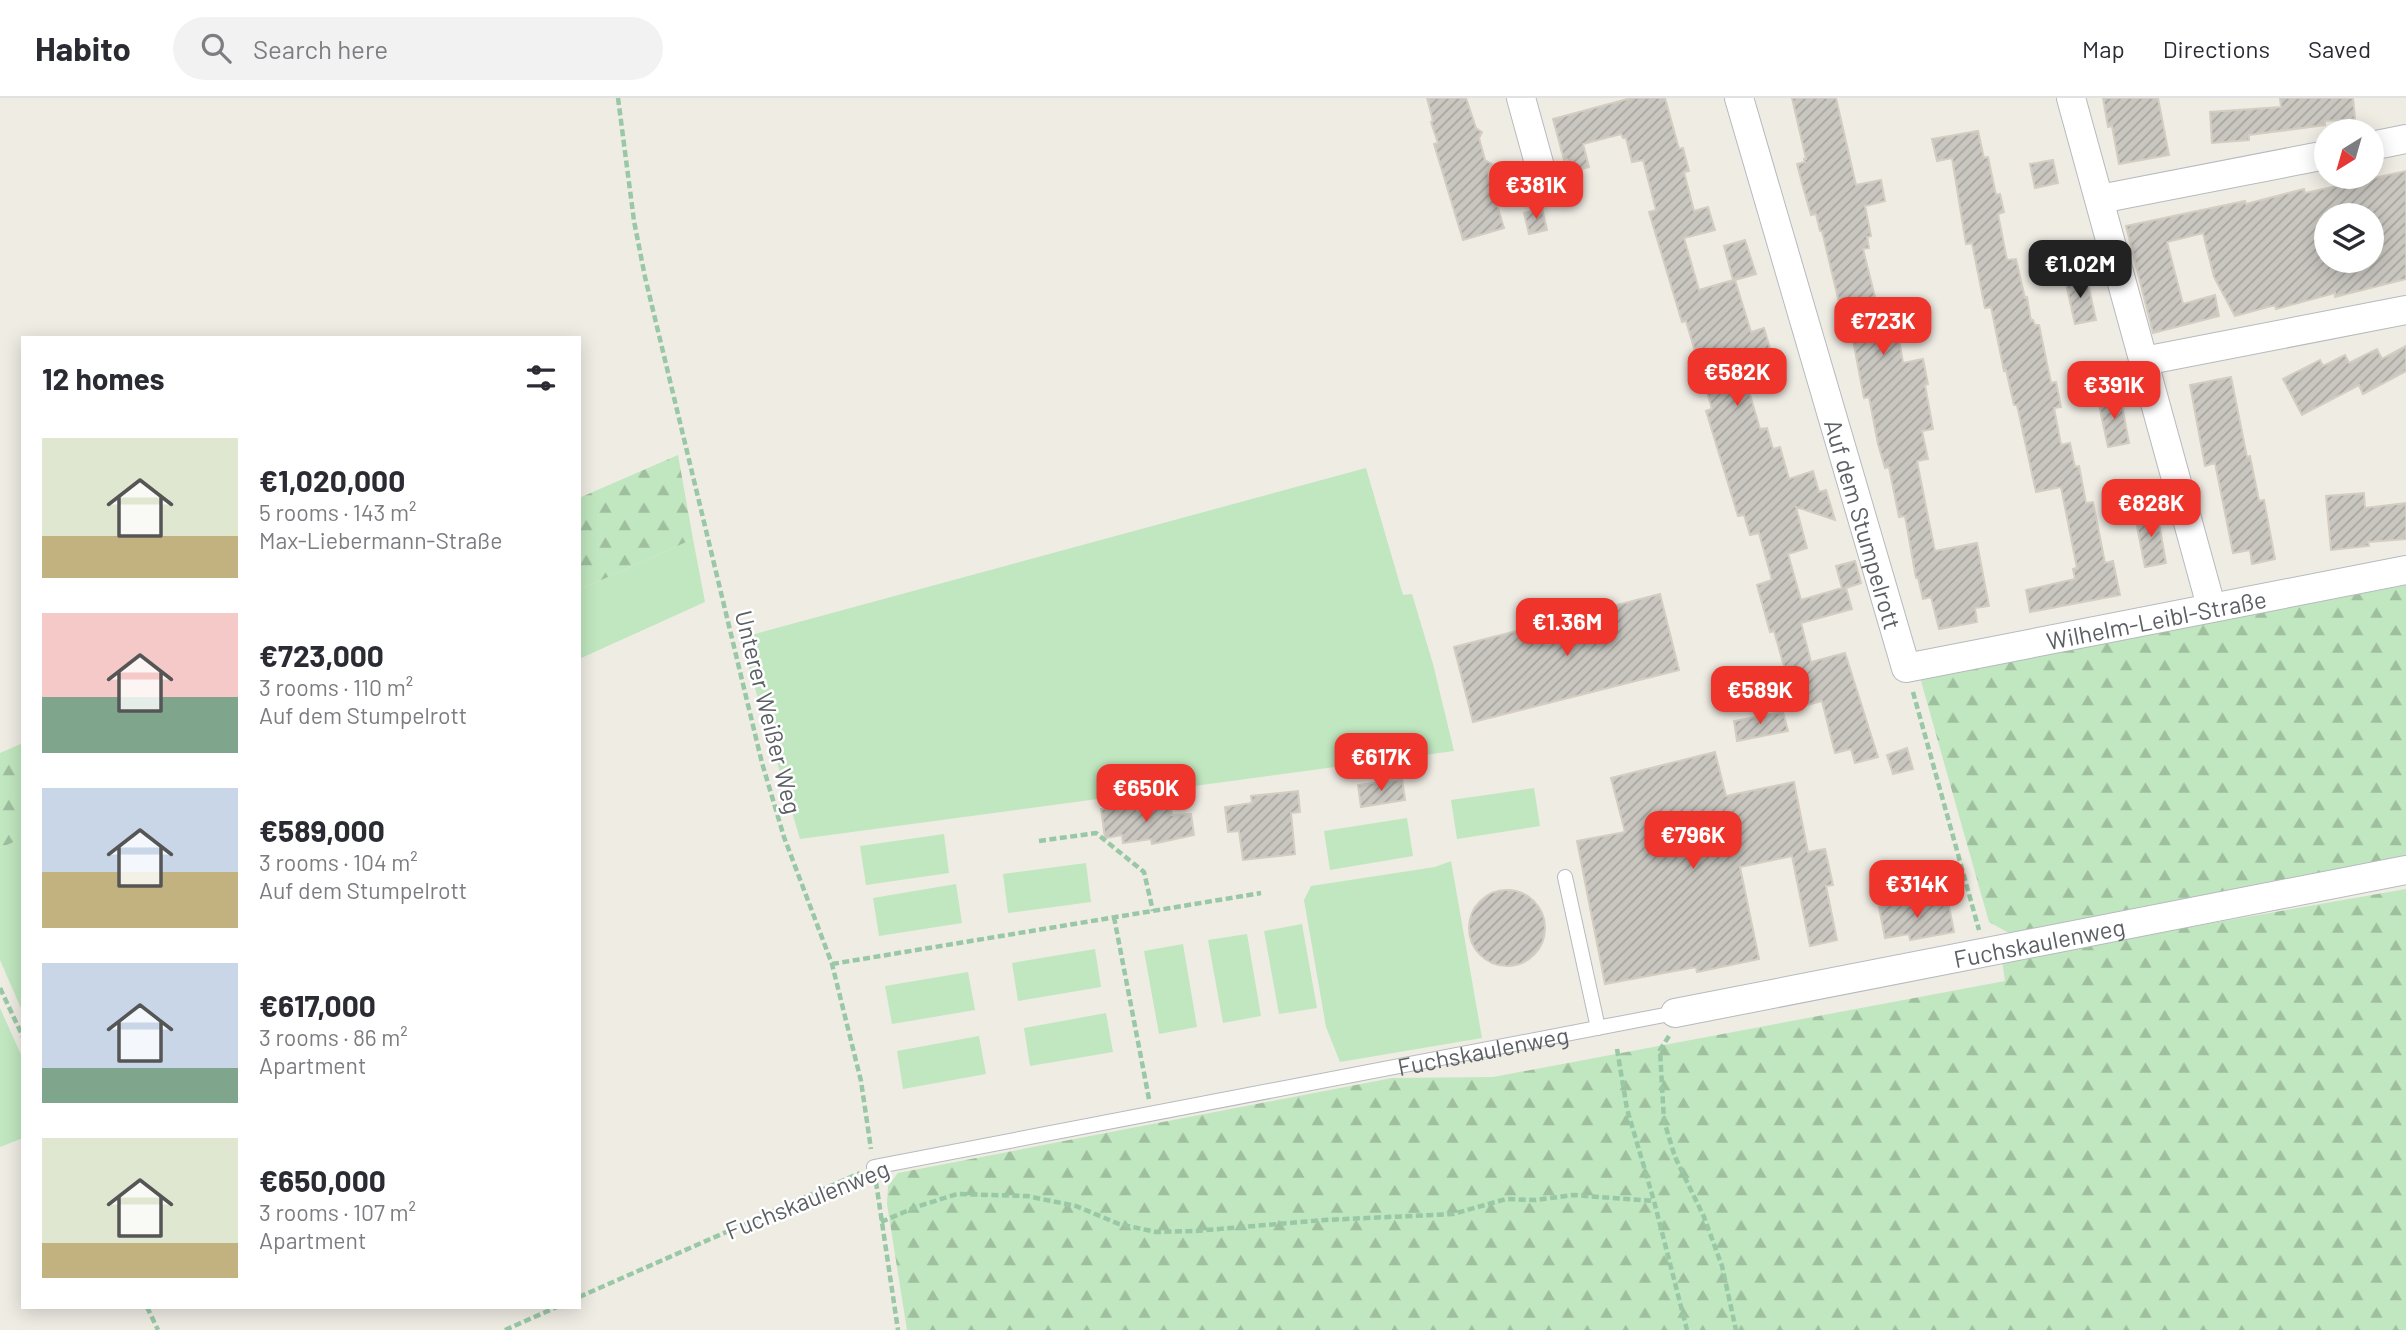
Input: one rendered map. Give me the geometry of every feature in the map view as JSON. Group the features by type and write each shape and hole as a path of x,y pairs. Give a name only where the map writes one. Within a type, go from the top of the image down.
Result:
{"street":[{"path":"1521,98 1542,174"},
{"name":"Auf dem Stumpelrott","path":"1739,98 1906,668"},
{"path":"2071,98 2211,606"},
{"path":"2384,143 2406,139"},
{"path":"2100,199 2314,157"},
{"path":"2144,361 2406,310"},
{"name":"Wilhelm-Leibl-Straße","path":"1906,668 2211,606 2406,570"},
{"name":"Fuchskaulenweg","path":"1675,1013 2406,870"}],"lane":[{"path":"1565,877 1598,1028"},
{"name":"Fuchskaulenweg","path":"874,1167 1675,1013"}],"path":[{"name":"Unterer Weißer Weg","path":"618,98 634,221 645,277 762,764 783,837 832,964 861,1082 898,1330"},
{"path":"1906,668 1985,951"},
{"path":"1039,841 1096,833 1144,872 1153,911"},
{"path":"832,964 1261,893"},
{"path":"1114,917 1152,1113"},
{"path":"0,988 21,1033"},
{"path":"1675,1013 1675,1027 1660,1050 1664,1121 1675,1157 1704,1217 1722,1266 1736,1330"},
{"path":"1617,1048 1627,1109 1688,1330"},
{"name":"Fuchskaulenweg","path":"581,1296 874,1167"},
{"path":"881,1222 957,1194 1039,1198 1076,1206 1119,1224 1156,1232 1453,1214 1506,1199 1536,1200 1573,1195 1654,1201"},
{"path":"148,1309 158,1330"},
{"path":"505,1330 552,1309"}],"green space":[{"path":"678,455 693,539 581,589 581,497"},
{"path":"1366,468 1403,595 1412,594 1433,664 1454,751 800,839 740,638"},
{"path":"693,539 705,602 581,658 581,589"},
{"path":"2406,585 2406,858 2009,933 1989,922 1919,674 1940,673"},
{"path":"21,744 21,839 0,848 0,753"},
{"path":"1534,788 1540,826 1457,839 1451,800"},
{"path":"1407,818 1413,856 1330,870 1324,831"},
{"path":"944,834 949,873 866,885 860,846"},
{"path":"21,839 21,1008 0,960 0,848"},
{"path":"1451,861 1482,1038 1340,1062 1326,1027 1304,900 1311,886 1435,867"},
{"path":"1086,863 1091,902 1008,913 1003,874"},
{"path":"956,884 962,923 879,936 873,898"},
{"path":"2406,889 2406,1330 907,1330 887,1204 888,1186 898,1173 1392,1078 1493,1077 2005,981 2002,960"},
{"path":"1302,924 1317,1008 1279,1014 1264,931"},
{"path":"1247,934 1261,1016 1223,1023 1208,940"},
{"path":"1183,944 1197,1027 1159,1034 1144,951"},
{"path":"1095,949 1101,987 1018,1001 1012,963"},
{"path":"968,972 975,1010 892,1024 885,986"},
{"path":"0,1008 21,1055 21,1139 0,1147"},
{"path":"1106,1013 1113,1052 1030,1066 1024,1028"},
{"path":"979,1036 986,1074 903,1089 897,1051"}],"building":[{"path":"1427,98 1466,98 1476,128 1482,132 1479,138 1485,160 1492,164 1488,170 1489,178 1504,228 1463,240 1434,144 1438,143"},
{"path":"1631,98 1665,98 1679,149 1683,148 1689,171 1684,172 1694,211 1708,207 1715,230 1684,238 1699,290 1733,280 1724,246 1745,240 1756,274 1735,280 1751,332 1764,328 1774,362 1757,367 1759,371 1744,374 1760,429 1767,428 1773,449 1780,447 1789,479 1813,471 1819,492 1826,490 1835,520 1796,507 1807,548 1788,554 1801,600 1842,588 1836,566 1855,561 1861,583 1846,588 1852,609 1801,623 1811,662 1845,653 1878,757 1855,763 1851,749 1835,753 1822,701 1796,708 1774,631 1770,632 1757,585 1772,580 1759,533 1750,535 1744,515 1738,516 1706,411 1712,409 1649,212 1656,210 1643,160 1632,162 1626,138 1621,134 1583,144 1589,167 1570,172 1567,159 1564,160 1553,119"},
{"path":"1792,98 1836,98 1856,185 1881,180 1885,201 1865,206 1871,236 1867,237 1869,248 1863,249 1878,309 1913,303 1917,323 1897,326 1903,363 1923,359 1928,384 1925,385 1933,429 1922,431 1928,459 1917,461 1929,522 1935,551 1977,543 1989,606 1975,608 1977,622 1939,629 1931,597 1923,599 1916,578 1905,516 1899,517 1889,467 1885,468 1878,444 1869,397 1864,398 1852,335 1847,336 1822,231 1816,214 1811,215 1803,187 1797,164 1805,162 1806,159"},
{"path":"2103,98 2158,98 2169,155 2119,164 2112,126 2108,127"},
{"path":"2280,98 2353,98 2355,119 2314,119 2314,126 2249,135 2249,140 2212,143 2210,112 2281,107"},
{"path":"1978,131 1984,158 1988,157 1996,195 2000,194 2004,212 1998,214 2007,260 2016,259 2031,321 2039,325 2051,383 2056,382 2061,407 2054,408 2061,445 2070,443 2075,467 2079,466 2086,503 2093,502 2105,563 2113,561 2120,595 2030,612 2026,590 2075,579 2073,569 2077,568 2061,487 2036,492 2017,405 2014,405 2006,370 2004,371 1991,307 1985,308 1972,243 1966,244 1952,158 1937,161 1932,139"},
{"path":"2053,160 2058,183 2035,188 2030,164"},
{"path":"2406,171 2406,279 2335,297 2335,293 2276,309 2275,305 2235,316 2214,277 2203,233 2167,242 2183,304 2215,295 2219,316 2153,333 2126,226 2245,201 2246,204 2304,189 2305,193 2323,189 2384,189 2384,176"},
{"path":"1542,208 1547,230 1529,234 1524,213"},
{"path":"2086,275 2096,320 2075,324 2065,279"},
{"path":"2406,346 2406,371 2363,394 2359,385 2302,415 2283,379 2320,360 2323,366 2345,355 2349,363 2377,349 2382,359"},
{"path":"2231,377 2247,457 2250,456 2259,501 2264,500 2275,559 2252,564 2250,550 2233,553 2215,463 2205,466 2190,385"},
{"path":"2120,395 2129,443 2108,447 2098,400"},
{"path":"2364,493 2365,508 2406,503 2406,539 2368,542 2369,546 2331,550 2326,496"},
{"path":"2157,512 2166,563 2145,567 2135,516"},
{"path":"1660,594 1679,670 1473,722 1454,647"},
{"path":"1783,712 1788,731 1737,741 1734,721"},
{"path":"1907,748 1913,769 1893,774 1887,755"},
{"path":"1715,752 1726,796 1794,782 1808,852 1825,849 1833,885 1826,886 1837,940 1810,946 1792,856 1740,867 1759,959 1697,972 1696,967 1605,984 1577,841 1625,832 1611,778"},
{"path":"1402,779 1405,800 1361,807 1358,785"},
{"path":"1298,791 1300,812 1291,813 1295,854 1243,860 1239,831 1228,832 1225,807 1252,803 1251,796"},
{"path":"1136,804 1137,810 1170,804 1172,815 1191,814 1194,835 1152,844 1151,839 1123,843 1122,835 1105,838 1101,809"},
{"path":"1500,890 1514,890 1528,896 1539,907 1545,928 1542,943 1534,955 1514,966 1500,966 1486,960 1475,949 1469,935 1469,921 1475,907 1486,896"},
{"path":"1948,901 1954,932 1910,940 1909,934 1885,938 1879,907"}]}
